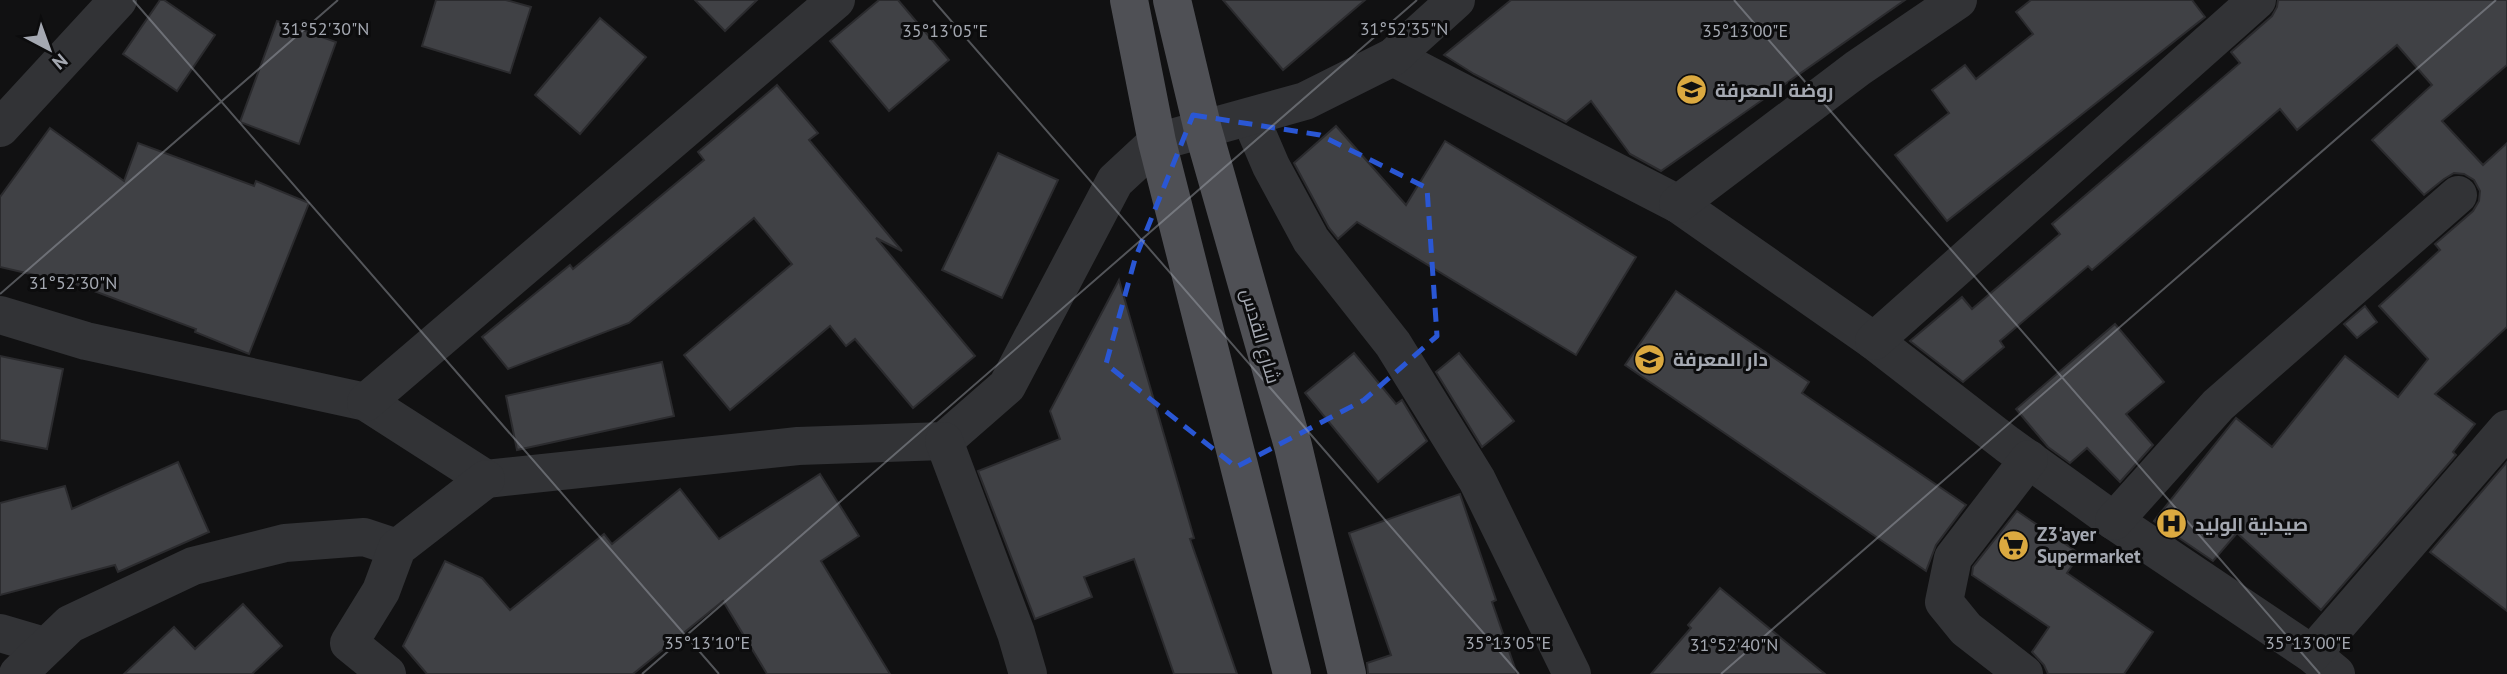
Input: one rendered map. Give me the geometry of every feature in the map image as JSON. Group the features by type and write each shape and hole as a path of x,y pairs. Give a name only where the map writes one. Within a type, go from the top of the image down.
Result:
{"main road":[{"path":"1129,0 1157,142 1292,674"},
{"name":"شارع القدس","path":"1172,0 1203,130 1293,446 1348,674"}],"street":[{"path":"0,128 118,0"},
{"path":"366,402 835,0"},
{"path":"387,674 343,658 382,591 397,548 486,479 798,446 944,441 1007,386 1115,181 1157,142 1305,101 1393,57 1456,0"},
{"path":"1678,204 1858,68 1958,0"},
{"path":"1874,341 2257,0"},
{"path":"1393,57 1678,204 1874,341 2115,521 2324,664 2507,429"},
{"path":"1250,117 1270,166 1311,240 1393,344 1477,480 1572,674"},
{"path":"2115,521 2218,405 2458,195"},
{"path":"0,314 86,341 366,402 486,479"},
{"path":"944,441 1016,633 1028,674"},
{"path":"2024,674 1966,629 1944,602 1953,558 2029,459"},
{"path":"18,674 44,646 70,624 193,566 285,543 364,537 397,548"},
{"path":"0,633 44,646"}],"highlighted area":[{"path":"1193,115 1320,135 1427,188 1437,336 1364,400 1236,467 1106,364 1135,259"}],"building":[{"path":"160,0 164,0 215,35 177,91 123,54"},
{"path":"436,0 506,0 531,7 510,73 422,46"},
{"path":"695,0 757,0 725,31"},
{"path":"879,0 898,0 949,60 889,111 830,41"},
{"path":"1223,0 1365,0 1283,70"},
{"path":"1511,0 1905,0 1661,171 1630,154 1591,101 1566,122 1474,74 1444,55"},
{"path":"2031,0 2192,0 2205,17 1947,221 1895,155 1949,113 1932,90 1965,65 1976,79 2033,34 2016,12"},
{"path":"2278,0 2507,0 2507,65 2442,121 2483,165 2507,143 2507,327 2435,394 2475,424 2453,452 2456,455 2321,610 2237,533 2213,561 2154,521 2236,418 2272,447 2345,356 2398,397 2428,359 2379,306 2440,250 2435,244 2473,211 2479,201 2480,191 2474,180 2464,174 2454,173 2424,195 2372,140 2432,85 2397,45 2297,130 2280,109 2092,270 2088,266 2000,341 2004,347 1963,382 1910,341 1962,297 1972,309 2060,234 2052,224 2240,63 2231,52 2272,16"},
{"path":"600,18 646,57 580,134 535,95"},
{"path":"277,21 336,42 299,144 240,122"},
{"path":"777,85 818,133 809,140 902,251 876,238 975,356 913,408 855,339 846,346 830,326 730,410 684,355 792,264 754,218 629,323 508,369 482,337 570,265 573,269 704,160 698,152"},
{"path":"1336,126 1406,205 1445,141 1636,257 1576,355 1357,222 1338,239 1329,228 1294,163"},
{"path":"50,128 124,181 138,143 254,186 256,181 309,203 249,354 195,332 196,329 78,285 0,267 0,197"},
{"path":"998,153 1058,180 1002,298 942,270"},
{"path":"1119,280 1194,538 1190,539 1237,674 1174,674 1134,559 1084,577 1092,597 1035,619 978,471 1060,439 1050,411"},
{"path":"1676,291 1809,382 1802,393 1966,505 1936,545 1926,571 1625,365"},
{"path":"2365,306 2377,322 2357,338 2344,324"},
{"path":"2115,324 2164,382 2126,414 2153,445 2120,482 2087,448 2070,463 2048,447 2016,409"},
{"path":"1354,353 1396,404 1402,400 1427,441 1378,482 1305,393"},
{"path":"1459,353 1514,421 1482,447 1436,372"},
{"path":"0,356 63,369 47,449 0,440"},
{"path":"662,362 674,416 517,450 506,396"},
{"path":"178,462 209,532 118,572 115,565 0,595 0,503 65,486 72,509"},
{"path":"2507,462 2507,611 2430,552"},
{"path":"820,474 859,536 821,561 890,674 767,674 723,601 633,674 427,674 403,646 445,561 482,578 510,610 604,534 612,544 680,489 719,539"},
{"path":"1460,494 1496,600 1492,602 1517,674 1368,674 1367,663 1391,655 1349,533"},
{"path":"2017,511 2080,554 2067,573 2153,632 2124,674 2048,674 2032,652 2049,627 1972,575 1973,567"},
{"path":"1720,588 1825,674 1651,674 1691,628 1688,625"},
{"path":"243,604 282,646 252,674 124,674 174,627 195,649"}],"place":[{"name":"روضة المعرفة","path":"1692,90"},
{"name":"دار المعرفة","path":"1650,359"},
{"name":"صيدلية الوليد","path":"2172,524"},
{"name":"Z3'ayer Supermarket","path":"2014,545"}]}
